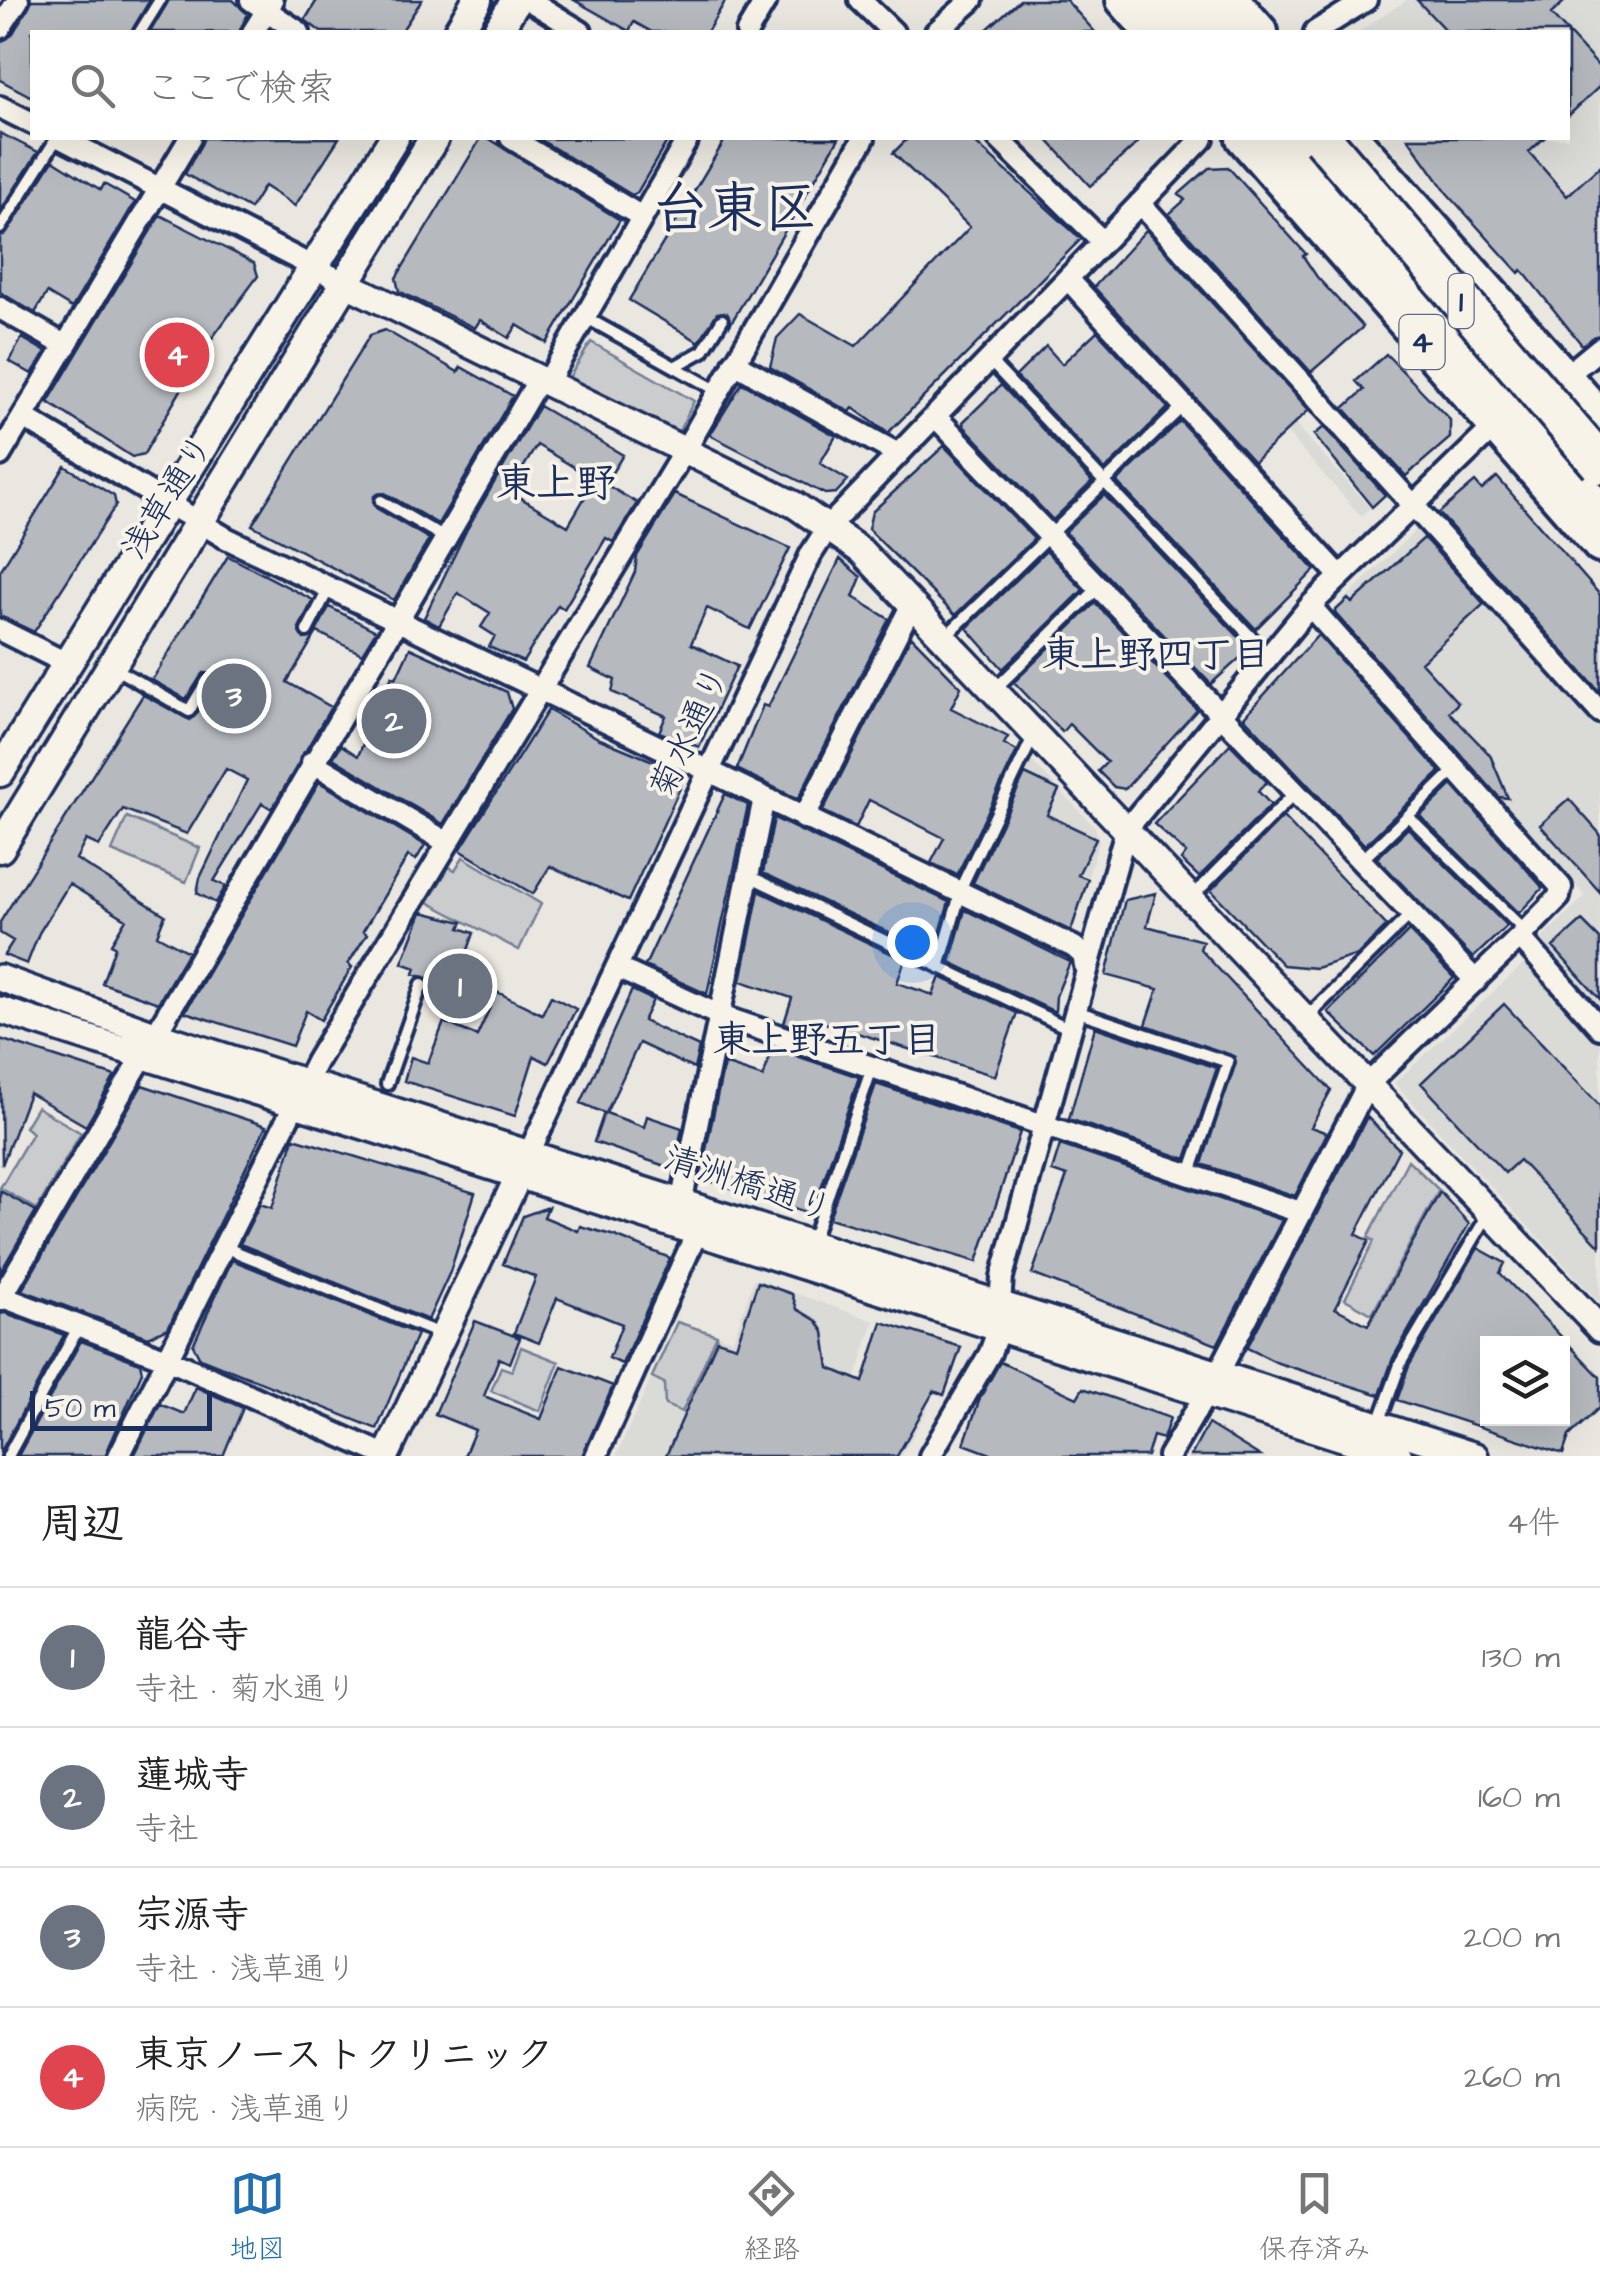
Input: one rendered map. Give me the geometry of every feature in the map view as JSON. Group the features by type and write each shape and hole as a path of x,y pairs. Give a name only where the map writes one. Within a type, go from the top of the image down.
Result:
{"highway":[{"path":"1122,0 1149,30"},
{"path":"1160,0 1188,30"},
{"path":"1202,0 1229,30"},
{"path":"1232,0 1259,30"},
{"name":"4","path":"1245,140 1600,546"},
{"name":"1","path":"1284,140 1600,515"},
{"name":"1","path":"1324,140 1600,464"},
{"name":"4","path":"1356,140 1600,416"}],"main road":[{"path":"459,30 477,0"},
{"path":"498,30 516,0"},
{"name":"浅草通り","path":"0,772 163,504 393,140"},
{"name":"浅草通り","path":"0,848 108,665 433,140"}],"street":[{"path":"0,28 18,0"},
{"path":"529,0 578,30"},
{"path":"748,30 766,0"},
{"path":"860,0 891,30"},
{"path":"938,30 972,0"},
{"path":"1319,30 1366,0"},
{"path":"255,30 264,4 296,30"},
{"path":"0,107 30,122"},
{"path":"68,140 829,526 861,551 912,604 1600,1328"},
{"path":"0,455 189,140"},
{"path":"513,140 642,216"},
{"path":"387,1456 167,1360 1,1298 312,762 446,538 585,318 687,140"},
{"path":"119,1456 305,1082 448,843 466,826 539,690 684,450 863,140"},
{"path":"1000,140 1103,242"},
{"name":"菊水通り","path":"387,1456 811,554 829,526 1201,140"},
{"path":"1140,203 1600,712"},
{"path":"1068,278 1340,576"},
{"path":"0,308 66,346"},
{"path":"1566,376 1600,348"},
{"path":"734,363 898,454"},
{"path":"936,416 1476,980"},
{"path":"23,417 196,522 1079,950 1086,970"},
{"path":"930,1456 990,1353 1002,1277 1126,830 1310,606 1495,426"},
{"path":"804,818 912,604"},
{"path":"1169,1456 1213,1383 1368,1084 1523,934 1559,897 1561,888 1310,606"},
{"path":"0,630 68,664"},
{"path":"312,762 448,843"},
{"path":"682,1200 764,798"},
{"path":"1523,934 1600,1028"},
{"path":"617,968 721,1016 1046,1122 1300,1212"},
{"name":"清洲橋通り","path":"0,978 293,1105 682,1200 812,1240 998,1318"},
{"name":"清洲橋通り","path":"0,1010 305,1082 698,1230 1213,1383 1399,1456"},
{"path":"596,1456 698,1230"},
{"name":"清洲橋通り","path":"1371,1442 1475,1456"}],"lane":[{"path":"142,29 160,0"},
{"path":"0,228 65,140"},
{"path":"585,318 718,392"},
{"path":"676,366 702,351 722,320"},
{"path":"989,360 1268,655"},
{"path":"944,638 1182,407"},
{"path":"381,502 446,538"},
{"path":"994,691 1099,587"},
{"path":"307,630 329,588"},
{"path":"108,665 189,711 207,681"},
{"path":"939,966 960,893 1035,734"},
{"path":"1361,861 1457,768"},
{"path":"1191,898 1296,793"},
{"path":"1408,816 1523,934"},
{"path":"748,876 939,966 1073,1020 1228,1062 1190,1173"},
{"path":"1306,1019 1412,914"},
{"path":"387,1084 422,984"},
{"path":"812,1240 872,1067"},
{"path":"1371,1442 1401,1362 1489,1212"},
{"path":"223,1246 443,1334"},
{"path":"8,1456 79,1326"}],"shaded area":[{"path":"1407,0 1600,0 1600,271 1582,286 1453,140 1570,140 1570,30 1361,30"},
{"path":"1221,340 1370,508 1361,516 1211,348"},
{"path":"591,342 694,401 679,431 669,430 568,379"},
{"path":"1420,526 1600,728 1600,1012 1539,941 1585,896 1331,612"},
{"path":"1028,757 1095,827 1099,841 1088,876 993,831"},
{"path":"127,817 200,848 186,882 112,851"},
{"path":"463,857 541,904 519,950 428,902 449,867 455,870"},
{"path":"1528,960 1600,1042 1600,1303 1394,1083"},
{"path":"37,1107 81,1133 37,1209 0,1188 32,1133 25,1127"},
{"path":"1408,1160 1439,1190 1372,1314 1345,1299 1374,1241 1368,1237"},
{"path":"754,1279 874,1321 856,1377 929,1407 901,1456 616,1456 652,1377 664,1383 667,1394 683,1411 717,1335 733,1340"},
{"path":"677,1322 717,1335 682,1412 665,1405 664,1383 652,1377"},
{"path":"521,1347 559,1362 540,1411 491,1391 501,1367 512,1371"}],"building":[{"path":"32,0 150,0 132,30 30,30 30,96 0,80 0,42 12,35"},
{"path":"169,0 233,0 248,14 240,30 151,30"},
{"path":"317,0 422,0 402,30 318,30 305,20"},
{"path":"574,0 726,0 708,30 648,30 634,22 627,30"},
{"path":"1020,0 1066,0 1093,30 986,30"},
{"path":"1417,0 1566,0 1551,14 1565,30 1445,30"},
{"path":"1570,35 1600,68 1600,86 1570,114"},
{"path":"0,133 38,152 0,212"},
{"path":"203,140 338,140 295,206 264,186 250,209 185,174"},
{"path":"480,140 491,140 620,220 547,343 517,325 509,338 480,320 475,328 399,291 396,278"},
{"path":"541,140 668,140 637,193 632,195"},
{"path":"725,140 838,140 730,325 727,313 717,313 699,342 629,300"},
{"path":"906,140 972,140 1081,239 888,433 853,408 850,412 770,367 777,338 800,314 856,346 970,227 893,153"},
{"path":"1048,140 1141,140 1090,186"},
{"path":"1409,140 1542,140 1529,152 1567,196 1600,166 1600,335 1582,345 1522,270 1519,273 1447,193"},
{"path":"53,160 101,190 104,184 135,202 72,308 47,293 35,313 0,292 0,237 7,233"},
{"path":"1228,167 1306,254 1303,256 1317,277 1363,327 1311,372 1169,214 1185,200 1179,194 1209,168"},
{"path":"160,215 254,263 258,276 207,345 144,454 132,457 48,402"},
{"path":"1146,230 1309,410 1254,462 1094,287"},
{"path":"385,330 458,372 461,367 513,396 438,524 385,493 374,496 376,508 429,539 394,600 252,525 370,335"},
{"path":"1097,331 1168,408 1105,470 1016,376 1046,346 1062,364"},
{"path":"22,338 46,352 32,374 9,361"},
{"path":"1386,354 1450,420 1450,438 1406,476 1344,408 1364,390 1356,381"},
{"path":"742,383 836,436 820,463 848,480 836,493 825,494 710,435"},
{"path":"1001,385 1092,482 1053,520 964,426 963,422"},
{"path":"539,406 623,455 605,484 637,503 613,542 606,538 564,609 558,605 523,662 489,647 495,636 481,627 490,613 458,593 439,626 424,618 467,529","holes":["537,445 595,480 568,526 509,491"]},
{"path":"1180,421 1315,570 1256,629 1117,482"},
{"path":"1324,427 1385,495 1372,507 1314,435"},
{"path":"944,446 1034,539 955,615 868,529 872,512"},
{"path":"65,466 114,496 116,505 34,632 0,616 0,571"},
{"path":"1497,477 1600,595 1600,692 1439,513 1475,482 1482,490"},
{"path":"675,494 790,548 750,629 707,608 691,644 737,666 699,747 659,732 666,716 612,692 615,680 590,668 635,572 637,556"},
{"path":"1104,495 1250,649 1211,684 1065,532"},
{"path":"1424,538 1484,604 1421,662 1458,703 1449,712 1490,755 1508,798 1499,797 1334,612 1348,599 1352,603"},
{"path":"1046,551 1083,590 1003,669 967,628"},
{"path":"228,556 313,600 299,628 304,639 314,636 329,607 376,631 362,654 317,632 287,682 331,707 272,809 262,803 214,881 226,886 216,903 197,893 200,878 247,780 226,769 187,834 123,809 99,846 86,840 76,859 165,915 157,935 188,952 158,1003 102,983 115,947 111,944 126,919 69,884 39,933 27,964 4,955 13,941 0,933 0,922 143,695 190,720 214,686 214,676 204,673 186,699 152,680"},
{"path":"840,559 861,577 853,597 889,619 798,799 737,769 763,705 768,707"},
{"path":"1095,603 1197,710 1125,789 1114,787 1098,771 1107,762 1069,724 1062,732 1014,682"},
{"path":"1318,635 1440,772 1365,845 1244,717"},
{"path":"911,636 961,687 951,708 1008,737 1004,744 1017,751 957,875 931,863 944,838 869,800 856,827 823,811"},
{"path":"410,648 507,692 512,709 443,824 333,758 341,745 358,756 392,676 396,678"},
{"path":"548,710 600,739 677,771 681,786 628,901 550,866 533,894 460,850"},
{"path":"1230,744 1267,782 1258,791 1271,805 1199,877 1181,860 1186,853 1154,824"},
{"path":"1025,774 1059,790 1047,815 1096,838 1078,875 1088,879 1071,931 973,883"},
{"path":"319,782 425,845 416,860 408,856 363,931 367,934 348,964 352,967 321,1020 306,1011 292,1046 185,1012"},
{"path":"1452,785 1543,888 1519,913 1420,816"},
{"path":"725,794 748,805 707,994 645,966"},
{"path":"1569,799 1600,834 1600,892 1540,825"},
{"path":"1283,817 1387,926 1358,955 1316,968 1283,965 1211,890"},
{"path":"774,818 949,902 934,954 763,873"},
{"path":"1408,828 1507,926 1473,958 1377,858"},
{"path":"759,891 905,960 897,983 933,995 940,977 1017,1013 995,1076 822,1022 818,1034 784,1023 792,998 741,981"},
{"path":"1156,893 1147,926 1203,941 1200,949 1331,1090 1311,1127 1327,1133 1295,1196 1202,1164 1235,1057 1146,1025 1158,989 1106,975 1125,900"},
{"path":"965,910 1070,962 1056,996 1055,1012 950,962"},
{"path":"422,912 463,922 460,928 474,933 457,981 443,976 440,983 414,974 416,968 402,963"},
{"path":"1582,921 1600,939 1600,999 1553,947"},
{"path":"1409,931 1454,978 1374,1056 1328,1012"},
{"path":"632,990 653,1000 643,1021 699,1047 694,1069 639,1043 606,1113 644,1127 647,1116 682,1128 674,1169 594,1142 604,1113 581,1103"},
{"path":"497,992 542,1014 551,996 576,1009 548,1063 534,1056 515,1116 404,1081 411,1057 428,1063 444,1022 477,1036"},
{"path":"1504,1004 1600,1106 1600,1246 1519,1160 1505,1173 1421,1083"},
{"path":"1095,1027 1217,1068 1186,1159 1069,1119"},
{"path":"0,1039 115,1076 86,1126 29,1093 2,1165"},
{"path":"773,1048 859,1077 812,1214 700,1178 724,1064 763,1077"},
{"path":"876,1084 1020,1132 977,1262 829,1218"},
{"path":"142,1085 266,1126 168,1328 148,1337 22,1290"},
{"path":"1367,1117 1399,1149 1356,1234 1369,1241 1335,1308 1368,1325 1440,1192 1469,1224 1393,1358 1380,1395 1278,1363 1247,1348"},
{"path":"294,1138 475,1193 450,1272 428,1320 240,1244 260,1204 272,1208"},
{"path":"1060,1145 1282,1220 1217,1345 1032,1274 1067,1176 1052,1171"},
{"path":"0,1191 36,1211 0,1273"},
{"path":"548,1207 544,1217 578,1231 580,1226 615,1236 670,1258 622,1364 609,1358 622,1324 557,1298 539,1343 514,1333 536,1277 503,1264 523,1216"},
{"path":"1478,1248 1505,1263 1500,1273 1561,1336 1480,1336 1480,1426 1570,1426 1570,1346 1600,1377 1600,1407 1569,1436 1563,1454 1397,1400 1409,1366"},
{"path":"232,1260 417,1334 377,1429 200,1358 193,1345"},
{"path":"758,1282 792,1294 797,1309 817,1321 824,1332 829,1368 863,1382 882,1322 961,1347 944,1395 934,1391 897,1456 666,1456 717,1340 736,1346"},
{"path":"0,1314 64,1335 0,1453"},
{"path":"475,1321 520,1338 510,1363 499,1358 484,1396 541,1419 562,1366 613,1386 582,1456 464,1456 475,1430 435,1414"},
{"path":"81,1341 140,1363 142,1372 105,1456 18,1456"},
{"path":"1000,1362 1077,1398 1083,1388 1170,1418 1163,1439 1153,1436 1147,1456 996,1456 964,1444 980,1398"},
{"path":"196,1387 243,1408 223,1456 134,1456 160,1404 184,1414"},
{"path":"1208,1424 1260,1456 1191,1456"}],"place":[{"name":"東京ノーストクリニック","path":"177,355"},
{"name":"宗源寺","path":"234,696"},
{"name":"蓮城寺","path":"394,721"},
{"name":"龍谷寺","path":"460,986"}],"district":[{"name":"台東区","path":"735,210"},
{"name":"東上野","path":"556,484"},
{"name":"東上野四丁目","path":"1156,656"},
{"name":"東上野五丁目","path":"827,1041"}]}
